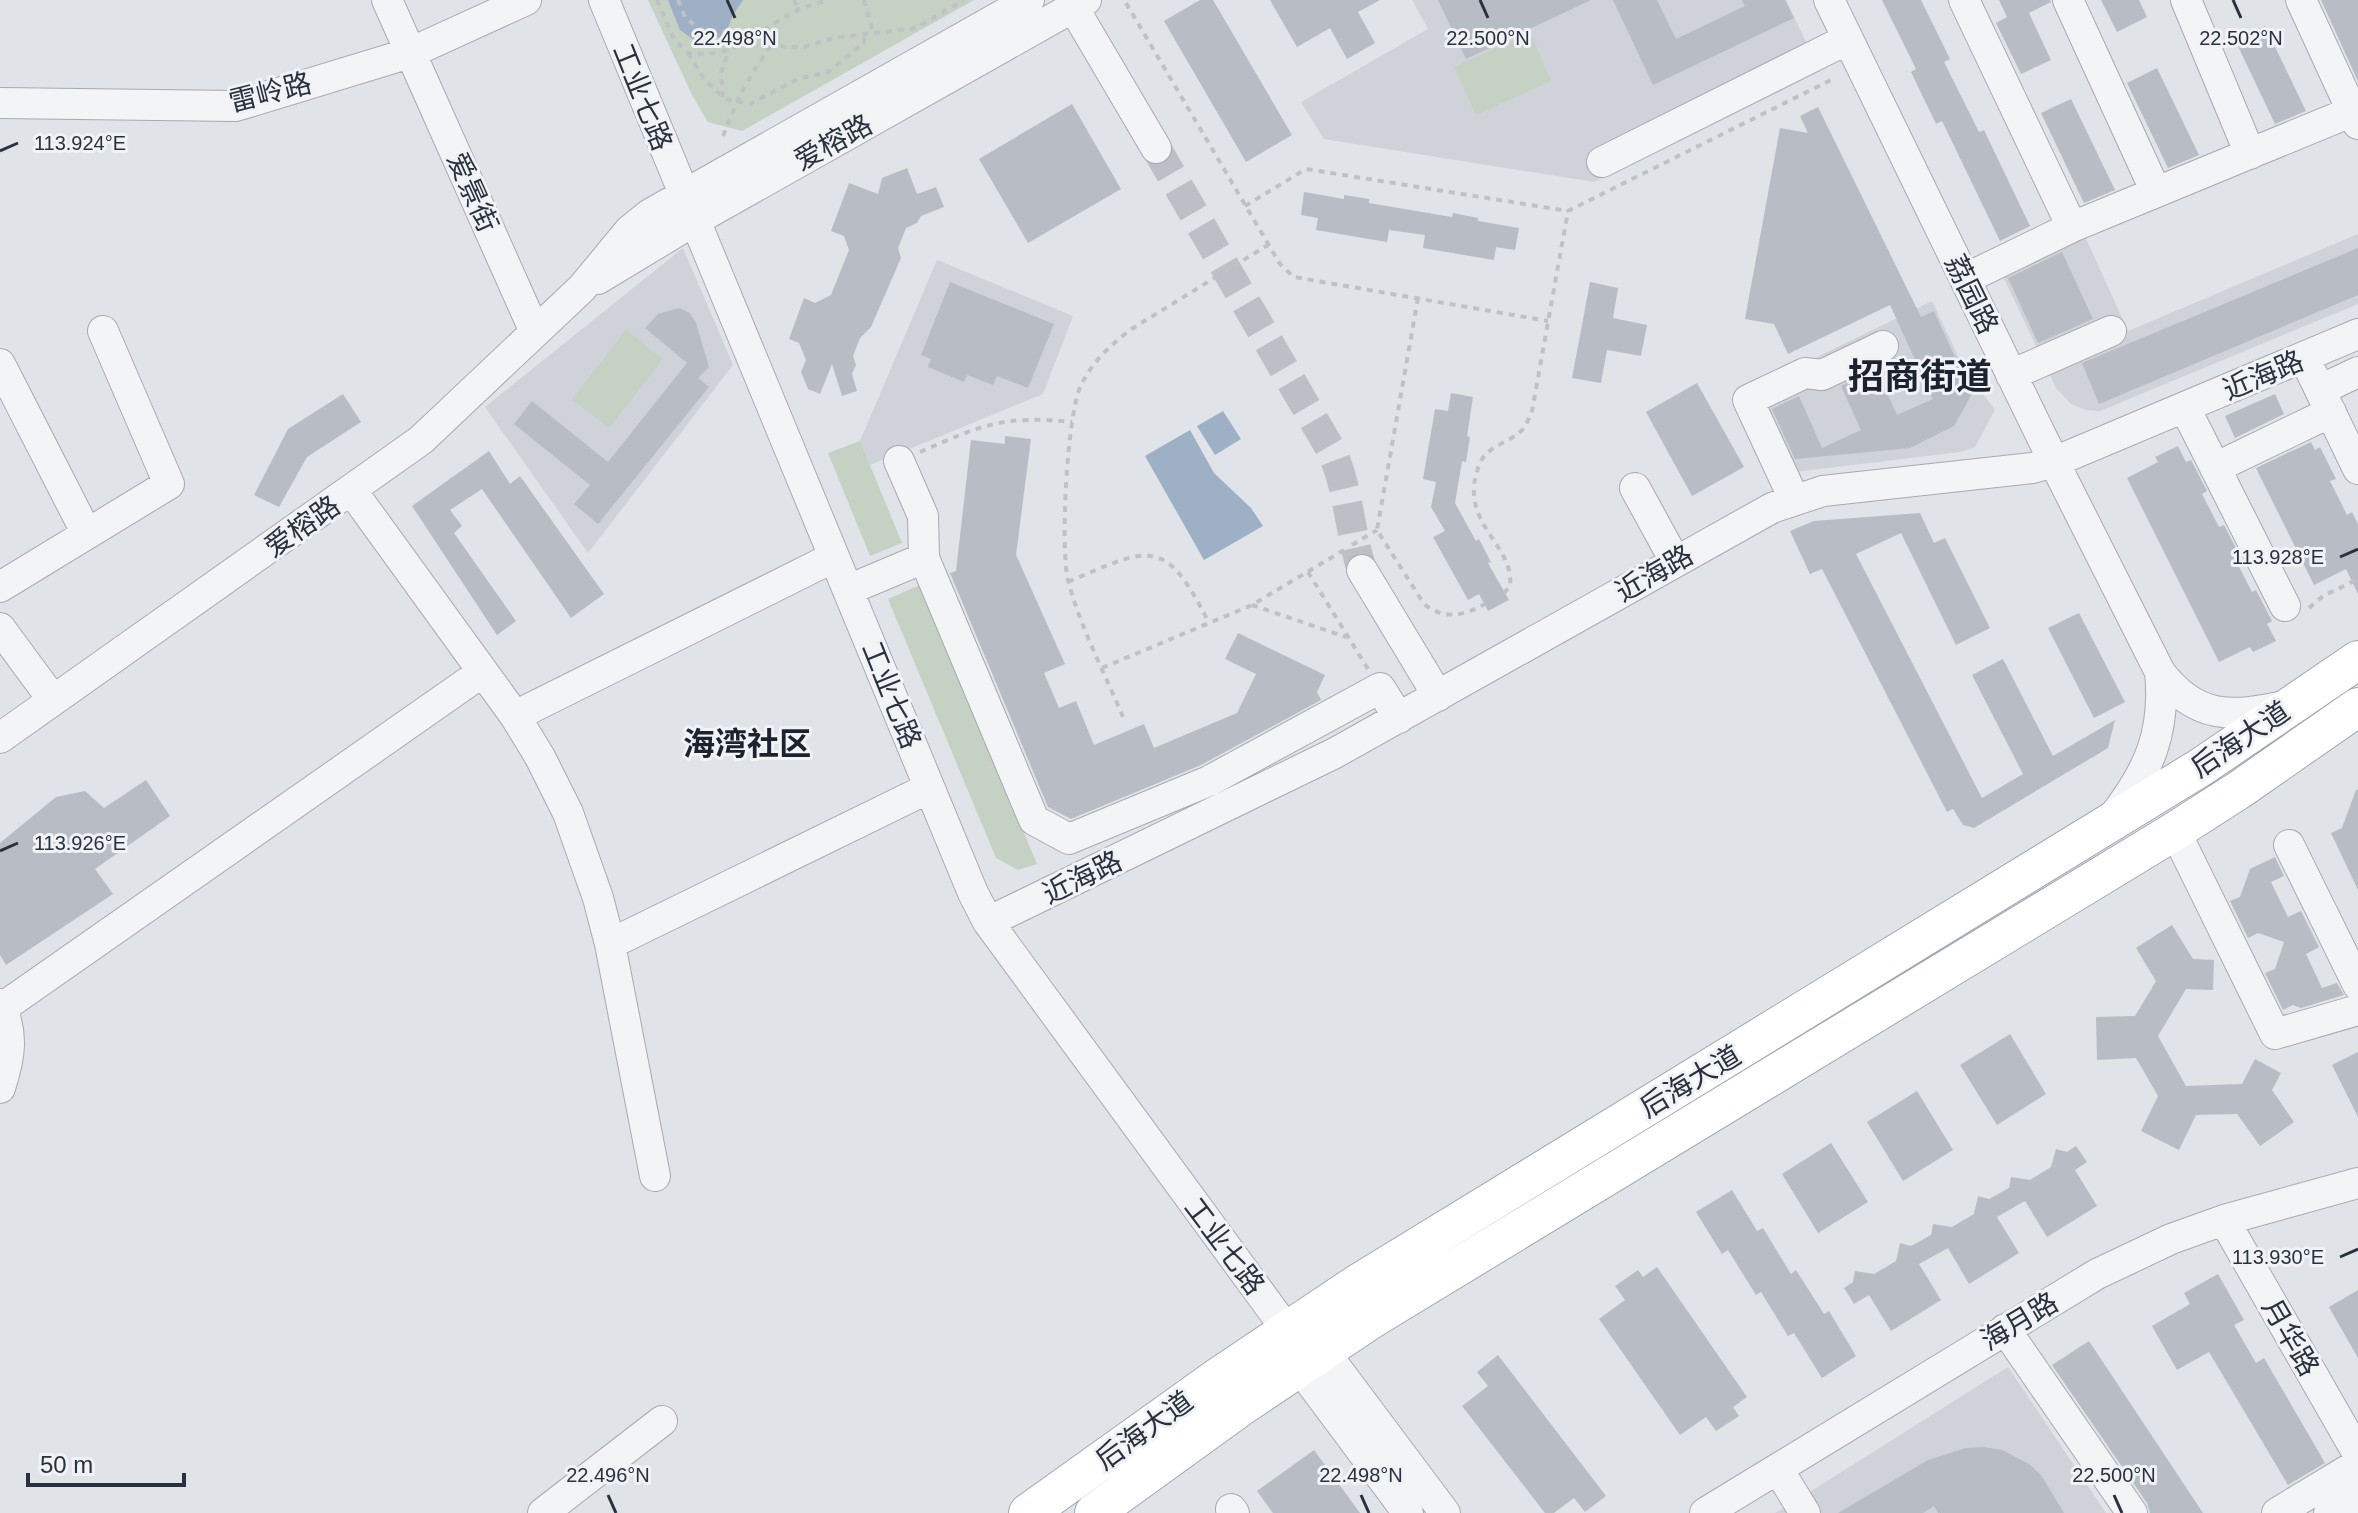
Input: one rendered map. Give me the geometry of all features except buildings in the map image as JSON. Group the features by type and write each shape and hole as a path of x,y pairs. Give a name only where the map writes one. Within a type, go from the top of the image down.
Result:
{"main road":[{"name":"后海大道","path":"1028,1513 1221,1375 1371,1276 2107,825 2212,759 2358,660"},
{"name":"后海大道","path":"1094,1513 1311,1359 2175,831 2358,707"}],"street":[{"name":"爱景街","path":"387,0 535,332"},
{"name":"雷岭路","path":"0,103 236,106 410,53 526,0"},
{"name":"工业七路","path":"604,0 929,788 988,922 1287,1330 1445,1513"},
{"name":"爱榕路","path":"688,207 1029,0"},
{"name":"荔园路","path":"1829,0 2011,375 2160,672 2178,694 2210,711 2232,715 2292,704"},
{"path":"1964,0 2072,227"},
{"path":"2068,0 2156,192"},
{"path":"2186,0 2250,154"},
{"path":"1965,279 2072,227 2250,154 2356,115 2301,0"},
{"name":"爱榕路","path":"0,738 421,440 582,288 629,231 650,214 688,207 1080,4"},
{"path":"1080,4 1156,148"},
{"path":"1602,162 1848,39"},
{"path":"2,580 87,534 169,484 103,331"},
{"path":"2011,375 2111,331"},
{"name":"近海路","path":"988,922 1276,784 1399,718 1730,529 1794,499 1823,491 2032,468 2054,462 2358,334"},
{"path":"1794,499 1748,400 1805,373 1822,375 1883,346"},
{"path":"2304,357 2358,469"},
{"path":"0,364 87,534"},
{"path":"2215,468 2325,401 2358,372"},
{"path":"2185,408 2285,606"},
{"path":"899,461 923,516 924,558 1034,820 1069,839 1209,781 1380,688 1399,718"},
{"path":"1635,488 1675,561"},
{"path":"352,491 515,716 568,813 598,898 610,944 655,1176"},
{"path":"515,716 834,557"},
{"path":"848,590 924,558"},
{"path":"1362,570 1438,696"},
{"path":"0,628 53,700"},
{"name":"荔园路","path":"2107,825 2129,796 2154,747 2162,708 2160,672"},
{"path":"0,1088 11,1045 9,1025 1,1006 481,673"},
{"path":"610,944 929,788"},
{"path":"2175,831 2275,1034 2358,1010"},
{"path":"2289,845 2358,985"},
{"name":"海月路","path":"1705,1513 2005,1329 2136,1255 2224,1220 2358,1183"},
{"name":"月华路","path":"2224,1220 2358,1454"},
{"path":"2005,1329 2132,1513"},
{"name":"工业七路","path":"1311,1359 1408,1513"},
{"path":"543,1513 662,1421"},
{"path":"2277,1513 2358,1464"},
{"path":"1778,1469 1805,1513"},
{"path":"2329,1513 2358,1496"}],"path":[{"path":"657,0 674,39 688,53 704,79 723,97 750,104 798,79 828,72 864,43 864,34"},
{"path":"678,0 685,17 699,29 753,35 785,47 804,47 834,38 916,28 964,0"},
{"path":"794,0 799,9"},
{"path":"688,53 708,54 729,50 799,9 828,0"},
{"path":"864,0 873,33"},
{"path":"1126,3 1268,245 1280,264 1294,277 1548,321"},
{"path":"723,136 736,101 758,62 774,42"},
{"path":"723,97 721,73 729,50"},
{"path":"1245,206 1306,169 1568,211 1835,78"},
{"path":"1504,593 1510,586 1509,570 1477,513 1474,495 1479,464 1484,456 1521,432 1532,411 1568,211"},
{"path":"1123,717 1068,582 1063,556 1072,422 1079,388 1092,365 1130,330 1268,245"},
{"path":"1418,298 1377,530 1424,604 1434,612 1456,615 1485,604"},
{"path":"899,461 999,421 1018,418 1072,422"},
{"path":"1102,668 1252,605 1377,530"},
{"path":"1068,582 1140,555 1161,557 1178,570 1209,623"},
{"path":"1308,572 1380,688"},
{"path":"2285,606 2291,614 2305,611 2323,596 2358,579"},
{"path":"1252,605 1348,637"}],"shaded area":[{"path":"1412,0 1786,0 1820,71 1594,182 1324,139 1301,102 1428,29"},
{"path":"2083,232 2128,331 2358,234 2358,304 2100,411 2086,410 2071,404 2056,388 2000,270"},
{"path":"683,248 733,365 588,553 485,407"},
{"path":"937,260 1073,316 1043,394 870,465 860,441"},
{"path":"1932,301 1964,369 1995,410 1975,447 1960,452 1795,472 1778,480 1733,398"},
{"path":"2008,1367 2106,1513 1775,1513 1797,1500"}],"green space":[{"path":"648,0 974,0 742,131 708,122 692,95"},
{"path":"1530,33 1551,81 1476,115 1454,67"},
{"path":"626,330 663,359 609,428 572,399"},
{"path":"860,441 902,543 870,556 828,453"},
{"path":"920,585 1037,864 1018,870 996,858 888,599"}],"water":[{"path":"668,0 743,0 724,37 694,40 680,30"},
{"path":"1223,411 1241,439 1215,455 1197,426"},
{"path":"1190,430 1214,473 1251,508 1263,526 1204,560 1145,456"}],"tunnel":[{"path":"1156,148 1331,450 1342,479 1362,570"}],"district":[{"name":"招商街道","path":"1920,376"},
{"name":"海湾社区","path":"747,744"}]}
